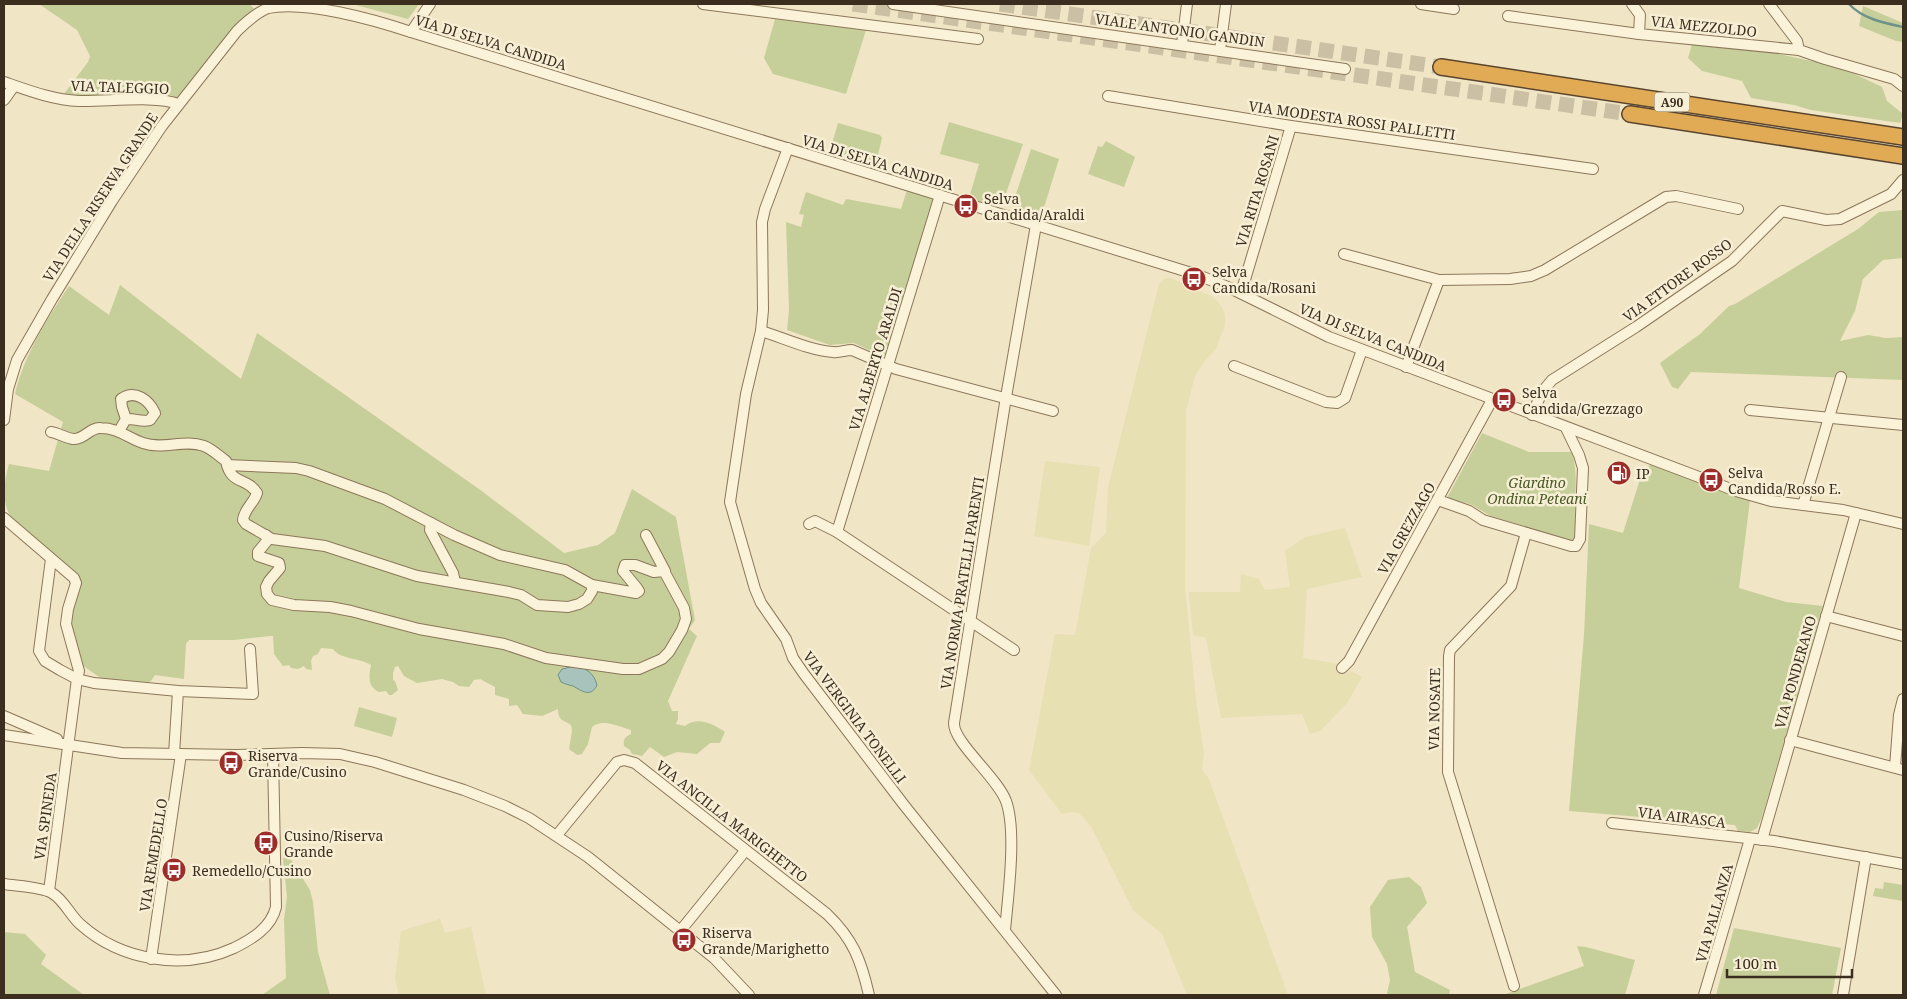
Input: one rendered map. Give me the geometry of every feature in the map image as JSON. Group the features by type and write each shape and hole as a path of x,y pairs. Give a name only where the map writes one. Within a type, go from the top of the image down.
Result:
{"highway":[{"name":"A90","path":"1441,66 1903,137"},
{"name":"A90","path":"1630,114 1903,156"}],"street":[{"path":"411,32 430,4"},
{"path":"703,4 978,39"},
{"name":"VIALE ANTONIO GANDIN","path":"893,4 1182,44 1345,69"},
{"path":"1182,44 1187,4"},
{"path":"1220,50 1226,4"},
{"path":"1421,4 1454,9"},
{"name":"VIA MEZZOLDO","path":"1632,4 1640,15 1639,34 1799,50 1825,60 1894,79 1903,86"},
{"path":"1769,4 1796,41 1799,50"},
{"name":"VIA DI SELVA CANDIDA","path":"257,8 280,5 309,5 350,11 411,32 1192,272 1308,328 1362,350 1736,491 1771,501 1856,513 1903,524"},
{"name":"VIA DELLA RISERVA GRANDE","path":"4,414 12,372 26,344 108,207 178,104 257,8"},
{"path":"1508,16 1639,34"},
{"name":"VIA TALEGGIO","path":"4,82 71,100 163,100 178,104"},
{"path":"4,100 14,86"},
{"name":"VIA MODESTA ROSSI PALLETTI","path":"1108,96 1291,126 1593,169"},
{"name":"VIA RITA ROSANI","path":"1241,294 1291,126"},
{"name":"VIA VERGINIA TONELLI","path":"788,148 762,222 763,310 761,331 746,394 730,502 755,589 761,603 786,639 793,658 804,674 904,805 1056,995"},
{"name":"VIA ETTORE ROSSO","path":"1532,415 1542,392 1552,380 1636,327 1732,260 1782,212 1826,220 1840,219 1891,194 1903,180"},
{"name":"VIA ALBERTO ARALDI","path":"837,532 940,195"},
{"path":"1344,254 1439,280 1510,279 1535,275 1647,207 1670,196 1738,209"},
{"name":"VIA NORMA PRATELLI PARENTI","path":"1005,930 1010,883 1010,816 1004,795 988,772 958,738 954,727 1006,397 1036,225"},
{"path":"1406,367 1439,280"},
{"path":"761,331 834,353 852,350 887,366 1053,411"},
{"path":"1234,366 1326,402 1337,404 1345,398 1362,350"},
{"path":"1803,505 1841,377"},
{"name":"VIA GREZZAGO","path":"1342,668 1349,661 1492,400"},
{"path":"1750,410 1903,425"},
{"path":"119,431 127,416"},
{"path":"51,432 74,439 81,437 94,428 108,428 119,431 142,443 152,445 184,444 203,446 226,461 232,476 251,486 257,493 245,511 243,520 246,524 272,539 325,546 417,576 521,595 538,605 554,607 579,604 587,599 592,591 592,586"},
{"path":"1438,500 1469,511 1484,520 1576,546 1579,542 1582,468 1579,456 1566,428"},
{"path":"227,466 296,468 310,471 385,499 454,535 500,554 565,570 592,586 636,594 637,588 623,571 625,565 636,565 654,572 665,571"},
{"name":"VIA PONDERANO","path":"1762,840 1856,513"},
{"path":"4,518 8,528 51,559 75,580 76,587 69,604 66,624 78,674"},
{"path":"809,524 815,521 837,532 1014,650"},
{"path":"430,523 430,530 456,582"},
{"name":"VIA NOSATE","path":"1514,986 1448,772 1449,656 1450,650 1511,586 1526,533"},
{"path":"266,535 267,541 258,552 258,556 279,564 280,568 266,587 267,594 272,600 294,605 330,607 351,611 419,630 504,644 546,658 614,669 640,669 662,659 669,652 689,622 684,608 646,535"},
{"path":"51,559 39,647 43,659 60,670 78,674 94,682 178,691 253,694 250,649"},
{"path":"1826,616 1903,636"},
{"name":"VIA SPINEDA","path":"49,891 78,674"},
{"name":"VIA REMEDELLO","path":"151,959 178,754 178,691"},
{"path":"1790,740 1899,769 1899,715 1903,699"},
{"path":"4,710 28,725"},
{"path":"4,716 69,744"},
{"path":"4,735 122,753 334,753 418,774 513,810 557,835 614,876 681,930 714,958 749,995"},
{"path":"4,884 49,891 58,898 80,924 97,937 125,952 151,959 192,959 222,953 244,943 258,934 272,919 277,901 273,754"},
{"name":"VIA ANCILLA MARIGHETTO","path":"557,835 617,762 624,760 632,762 827,914 843,931 857,952 869,995"},
{"name":"VIA AIRASCA","path":"1612,823 1750,839"},
{"path":"1750,839 1903,864"},
{"name":"VIA PALLANZA","path":"1704,995 1750,839"},
{"path":"681,930 746,851"},
{"path":"1843,995 1866,857"}],"shaded area":[{"path":"1171,278 1213,297 1222,307 1225,315 1225,325 1216,349 1195,376 1186,411 1185,589 1197,708 1204,752 1202,770 1209,779 1288,995 1187,995 1162,934 1133,910 1092,828 1079,813 1062,814 1029,770 1055,634 1075,635 1091,548 1106,533 1108,487 1159,284 1164,279"},
{"path":"1045,461 1100,467 1089,546 1034,536"},
{"path":"1345,528 1362,577 1307,589 1303,658 1339,664 1344,675 1351,671 1362,677 1347,703 1320,731 1310,734 1302,714 1221,718 1206,638 1193,635 1189,592 1240,592 1241,574 1259,579 1265,590 1290,587 1285,551 1305,537"},
{"path":"440,919 445,933 471,927 486,995 399,995 395,978 401,931"}],"green space":[{"path":"39,4 250,4 254,9 235,26 178,98 170,95 64,94 88,62 90,56 77,30"},
{"path":"352,4 419,4 408,19"},
{"path":"1863,6 1903,23 1903,42 1859,26"},
{"path":"775,19 866,30 846,94 773,74 764,58"},
{"path":"1692,44 1778,54 1840,67 1882,87 1887,101 1903,114 1900,123 1811,110 1794,105 1751,98 1742,81 1702,71 1688,58"},
{"path":"949,122 1023,144 1003,202 995,206 969,198 979,164 940,154"},
{"path":"838,123 880,135 882,138 875,167 829,154"},
{"path":"1106,141 1135,157 1124,187 1088,174 1098,146 1102,147"},
{"path":"1031,149 1059,159 1040,220 1025,217 1012,206"},
{"path":"907,190 934,199 884,357 854,343 830,345 787,330 789,310 786,222 801,227 804,215 799,214 806,192 843,205 846,199 901,209"},
{"path":"1903,210 1903,258 1883,260 1863,279 1855,311 1840,341 1868,335 1886,338 1903,337 1903,380 1691,372 1678,389 1672,387 1660,363 1700,334 1729,306 1858,229 1879,212"},
{"path":"120,285 241,379 257,333 479,489 564,553 598,545 615,533 632,489 676,517 695,620 689,629 697,636 668,701 672,711 678,711 676,724 685,726 700,721 716,726 725,732 720,743 710,743 697,754 677,752 664,757 650,747 642,756 632,754 624,746 624,740 631,734 631,730 601,723 592,727 588,744 582,754 577,755 569,749 571,725 562,720 558,709 542,716 523,714 517,705 509,706 509,699 495,695 495,687 480,679 474,680 469,687 459,686 442,679 417,683 404,676 398,666 395,667 393,680 398,690 389,695 386,691 379,692 372,687 369,677 371,665 340,655 333,649 321,648 318,654 313,656 311,661 312,670 306,669 304,666 298,669 291,668 289,665 283,666 274,654 273,636 234,640 189,640 186,644 184,679 155,675 151,681 142,685 105,681 82,665 65,631 77,583 11,518 6,504 5,484 9,464 49,471 63,422 15,394 30,351 45,324 69,286 109,315"},
{"name":"Giardino Ondina Peteani","path":"1482,433 1529,452 1572,452 1576,484 1576,536 1574,540 1491,516 1470,504 1449,499 1448,496"},
{"path":"1651,464 1726,493 1750,500 1739,588 1786,602 1823,606 1762,817 1757,828 1750,832 1738,831 1735,825 1569,811 1584,635 1589,524 1623,533 1642,473"},
{"path":"359,707 397,718 392,737 354,726"},
{"path":"283,858 290,858 310,890 318,952 330,995 262,995 286,978 284,919 287,897"},
{"path":"1409,877 1421,887 1427,903 1407,927 1415,972 1450,990 1449,995 1388,995 1387,993 1390,980 1387,964 1372,937 1370,907 1388,880"},
{"path":"1884,882 1903,885 1903,901 1873,896 1875,888 1883,889"},
{"path":"1734,928 1841,948 1832,995 1716,995"},
{"path":"4,932 25,934 46,955 41,964 84,995 4,995"},
{"path":"1577,946 1635,960 1625,995 1503,995 1584,966"}],"water":[{"path":"575,666 583,668 592,674 597,685 595,689 586,692 561,682 558,675 562,669"}],"waterway":[{"path":"1849,4 1867,17 1903,27"}],"tunnel":[{"path":"853,4 1630,114"},
{"path":"1000,4 1441,67"}],"place":[{"name":"Selva Candida/Araldi","path":"966,206"},
{"name":"Selva Candida/Rosani","path":"1194,279"},
{"name":"Selva Candida/Grezzago","path":"1504,400"},
{"name":"IP","path":"1619,473"},
{"name":"Selva Candida/Rosso E.","path":"1711,480"},
{"name":"Riserva Grande/Cusino","path":"231,763"},
{"name":"Cusino/Riserva Grande","path":"266,843"},
{"name":"Remedello/Cusino","path":"174,870"},
{"name":"Riserva Grande/Marighetto","path":"684,940"}]}
